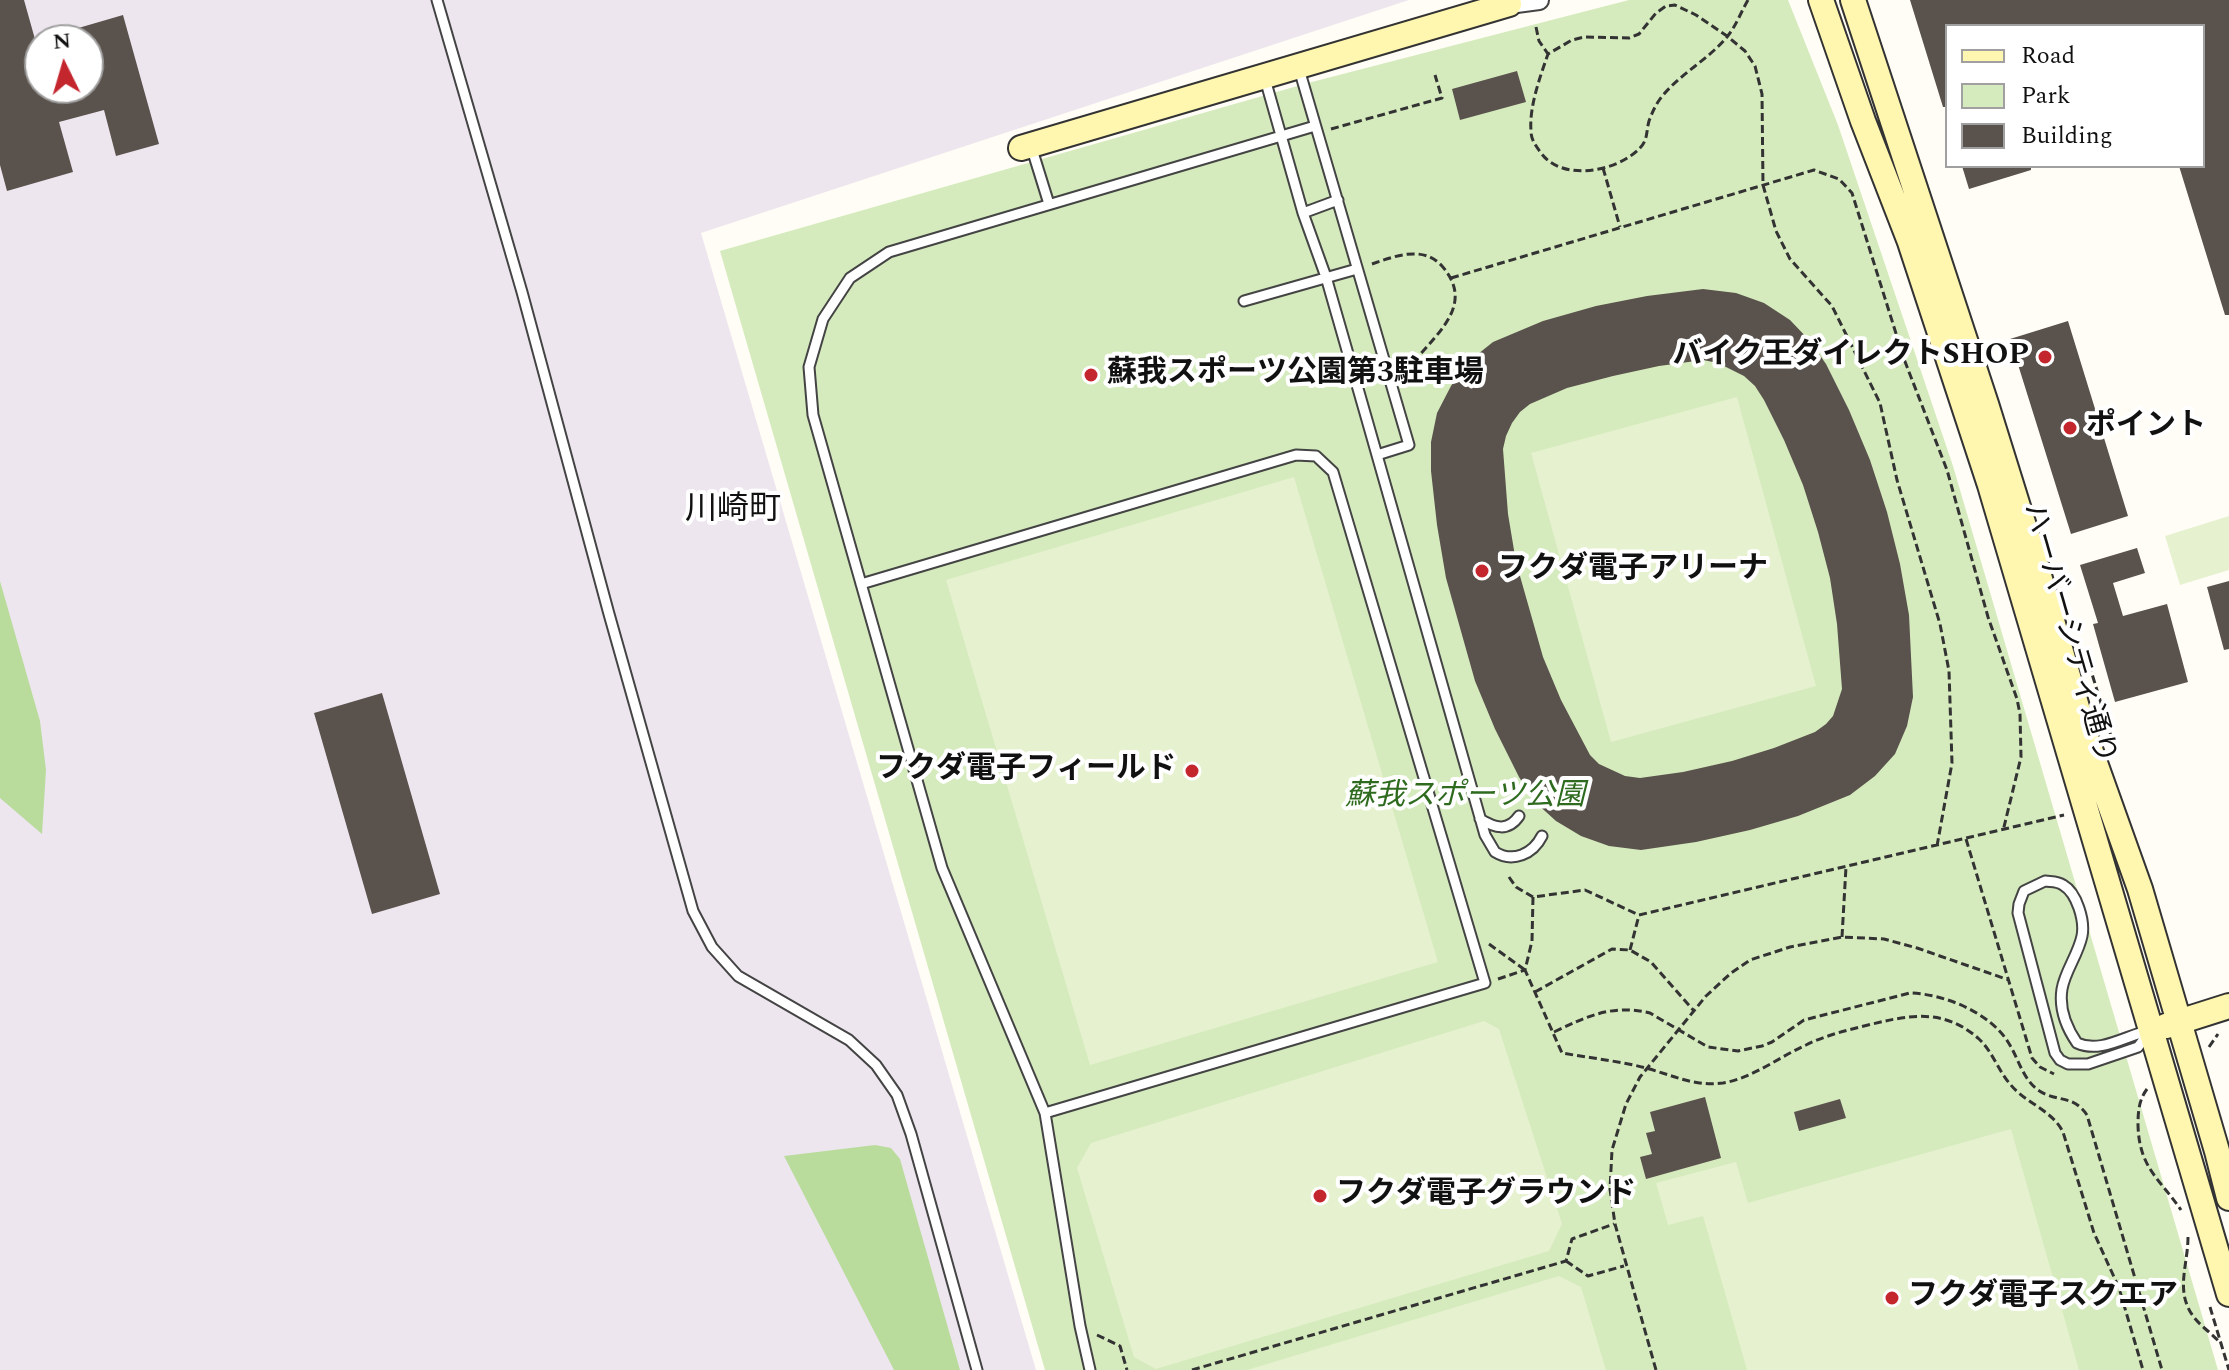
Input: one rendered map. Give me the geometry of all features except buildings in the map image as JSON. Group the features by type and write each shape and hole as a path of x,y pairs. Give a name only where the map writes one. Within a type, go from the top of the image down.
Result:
{"street":[{"path":"1026,146 1514,2 1539,0"},
{"name":"ハーバーシティ通り","path":"1821,0 1910,242 1990,485 2151,1030 2220,1300"},
{"name":"ハーバーシティ通り","path":"1853,0 1986,404 2085,735 2140,889 2229,1198"},
{"path":"2151,1030 2229,1006"}],"lane":[{"path":"437,0 522,292 693,911 712,947 738,976 849,1040 876,1065 897,1095 911,1134 977,1370"},
{"path":"1298,66 1409,445 1377,455"},
{"path":"1264,75 1303,213 1326,277 1489,844 1503,857 1517,857 1537,845 1542,836"},
{"path":"1090,1370 1045,1113 942,868 813,415 809,367 823,319 850,278 889,252 1282,137 1317,130"},
{"path":"1026,146 1049,204"},
{"path":"1303,213 1338,200"},
{"path":"1244,301 1357,269"},
{"path":"861,584 1296,455 1316,456 1333,472 1485,983 1045,1113"},
{"path":"1480,819 1501,828 1509,827 1519,816"},
{"path":"2045,881 2058,883 2070,891 2079,911 2081,939 2062,987 2061,1001 2068,1029 2077,1043 2094,1048 2151,1030 2138,1047 2096,1062 2078,1065 2060,1060 2051,1045 2044,1004 2020,924 2019,904 2024,891 2045,881"}],"path":[{"path":"1664,0 1666,6"},
{"path":"1748,0 1727,36 1663,96 1653,110 1647,138 1639,149 1624,160 1586,171 1564,169 1545,158 1533,142 1531,131 1537,89 1548,54 1572,40 1584,37 1629,38 1639,34 1666,6 1685,9 1727,36 1745,51 1755,66 1762,94 1763,185 1776,231 1790,259 1832,306 1880,403 1897,480 1940,624 1949,671 1952,763 1937,846"},
{"path":"1536,27 1539,41 1548,54"},
{"path":"1317,130 1442,98 1435,75"},
{"path":"1603,168 1620,227"},
{"path":"1451,278 1814,170 1839,179 1852,193 1904,359 1947,470 1988,617 2017,699 2021,757 2003,831"},
{"path":"1357,269 1393,257 1426,254 1438,262 1451,278 1457,296 1450,317 1409,368 1394,395"},
{"path":"1509,877 1516,887 1533,897 1585,890 1639,915 2064,815"},
{"path":"1966,839 2032,1058 2050,1074 2060,1076"},
{"path":"1842,937 1846,867"},
{"path":"1525,970 1532,941 1533,897"},
{"path":"1630,950 1639,915"},
{"path":"1469,930 1525,970 1562,1053 1646,1068 1686,1081 1719,1083 1752,1073 1824,1037 1894,1019 1931,1016 1965,1029 1983,1042 2017,1092 2061,1127 2091,1224 2119,1288 2143,1370"},
{"path":"1656,1370 1615,1224 1610,1179 1615,1138 1632,1090 1646,1068 1694,1011 1731,973 1750,960 1790,947 1842,937 1884,939 2009,980"},
{"path":"1535,992 1612,949 1630,950 1651,962 1694,1011"},
{"path":"1485,983 1525,970"},
{"path":"1554,1032 1593,1014 1616,1010 1650,1013 1708,1047 1750,1049 1772,1042 1804,1020 1910,993 1946,999 1983,1018 2007,1039 2031,1083 2052,1097 2078,1103 2087,1115 2162,1370"},
{"path":"2208,1053 2209,1044 2217,1034"},
{"path":"2153,1101 2149,1086 2138,1111 2142,1153 2152,1174 2183,1215"},
{"path":"2177,1192 2185,1222"},
{"path":"1566,1261 1572,1239 1615,1224"},
{"path":"2193,1250 2188,1234 2182,1275 2186,1301 2194,1318 2216,1338 2223,1349"},
{"path":"1566,1261 1588,1276 1626,1266"},
{"path":"1192,1370 1566,1261"},
{"path":"2220,1300 2226,1370"},
{"path":"1080,1326 1120,1346 1127,1370"}],"shaded area":[{"path":"0,0 1409,0 701,233 1036,1370 0,1370"}],"green space":[{"name":"蘇我スポーツ公園","path":"1629,0 1788,0 1838,125 1953,466 2218,1370 1045,1370 720,251 1308,83"},
{"path":"1737,397 1816,686 1611,742 1531,453"},
{"name":"フクダ電子フィールド","path":"1294,477 1438,962 1090,1065 946,580"},
{"path":"2229,516 2229,570 2180,585 2165,536"},
{"path":"0,581 40,721 46,770 42,834 0,798"},
{"name":"フクダ電子グラウンド","path":"1484,1021 1499,1029 1562,1224 1549,1251 1156,1369 1134,1357 1077,1168 1091,1143"},
{"name":"フクダ電子スクエア","path":"2011,1129 2079,1370 1747,1370 1703,1216 1668,1225 1656,1183 1736,1162 1748,1203"},
{"path":"875,1145 891,1148 900,1159 960,1370 894,1370 784,1156"},
{"name":"フクダ電子グラウンド","path":"1559,1276 1581,1287 1606,1370 1247,1370"}],"place":[{"name":"バイク王ダイレクトSHOP","path":"2045,357"},
{"name":"蘇我スポーツ公園第3駐車場","path":"1091,375"},
{"name":"ポイント","path":"2070,428"},
{"name":"フクダ電子アリーナ","path":"1482,571"},
{"name":"フクダ電子フィールド","path":"1192,771"},
{"name":"フクダ電子グラウンド","path":"1320,1196"},
{"name":"フクダ電子スクエア","path":"1892,1298"}],"district":[{"name":"川崎町","path":"733,512"}]}
